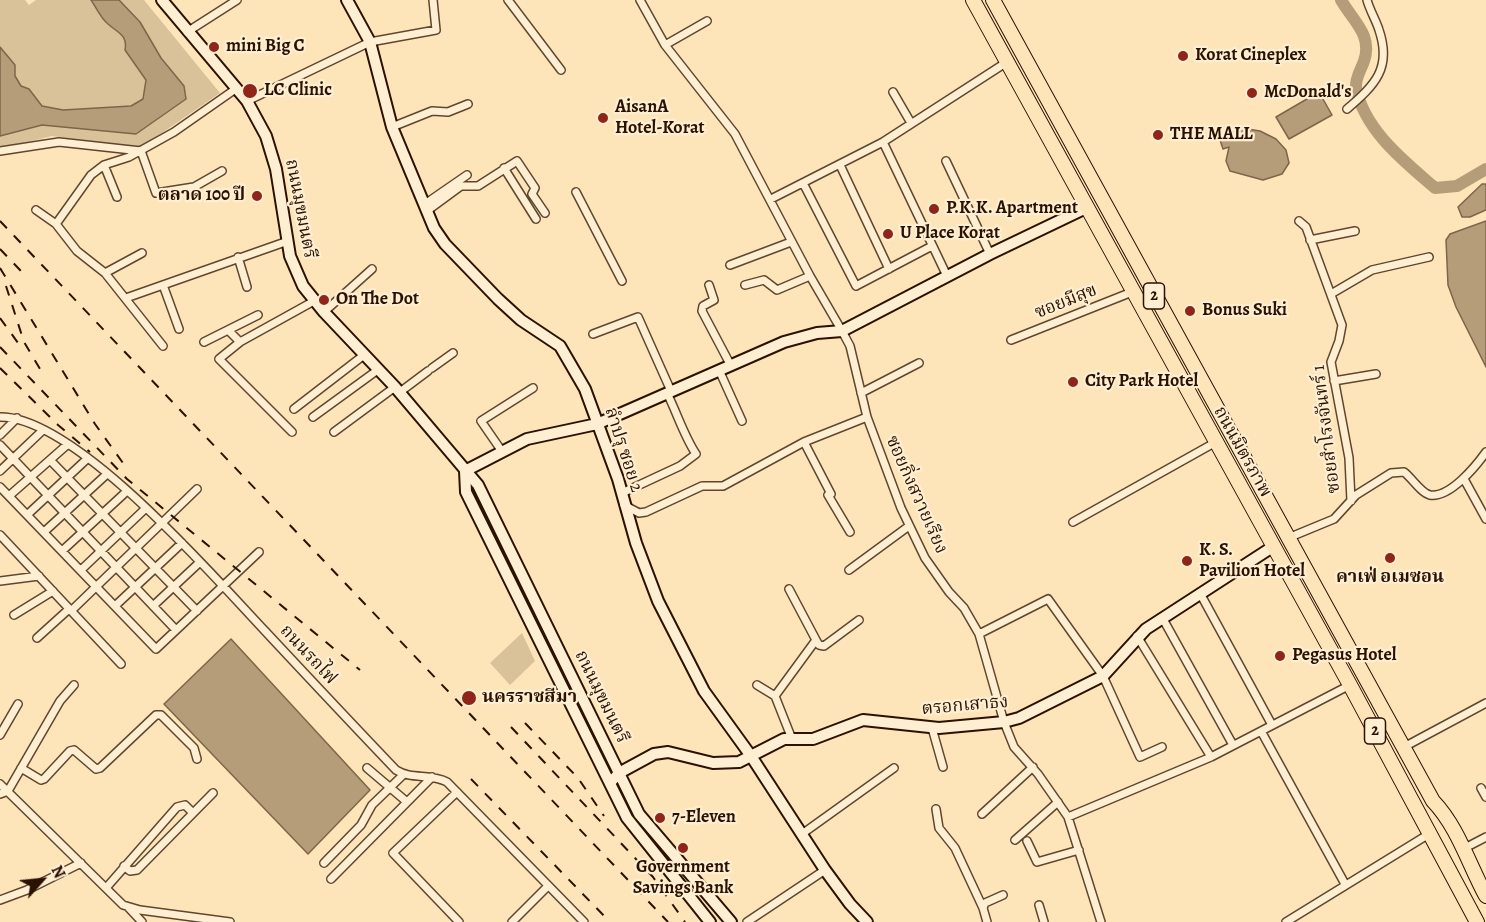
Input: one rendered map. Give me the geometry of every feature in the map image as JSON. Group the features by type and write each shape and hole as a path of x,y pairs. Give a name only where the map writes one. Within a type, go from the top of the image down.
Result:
{"highway":[{"name":"ถนนมิตรภาพ","path":"973,0 1478,922"},
{"name":"ถนนมิตรภาพ","path":"993,0 1288,538 1463,849 1486,896"},
{"path":"1274,546 1288,538"}],"street":[{"name":"ถนนมุขมนตรี","path":"163,0 187,32 247,101 266,136 272,153 295,269 314,301 398,390 478,485 644,822 731,922"},
{"path":"187,32 237,0"},
{"name":"ลำปรุ ซอย 2","path":"347,0 370,42 392,127 434,228 445,244 498,299 521,320 560,346 585,389 654,591 704,691 751,756 825,870 850,904 867,922"},
{"path":"247,101 370,42 436,30 433,0"},
{"path":"507,0 561,70"},
{"name":"ซอยกิ่งสวายเรียง","path":"640,0 665,45 718,110 771,199 791,242 843,331 850,346 867,417 909,526 925,558 949,592 964,608 979,634 1004,722 1018,754 1033,767 1068,817 1101,922"},
{"path":"1347,109 1373,85 1382,71 1385,51 1367,0"},
{"path":"665,45 707,21"},
{"path":"771,199 883,142 1007,62"},
{"path":"56,224 91,175 104,165 141,151 194,119 237,88"},
{"path":"893,92 911,123"},
{"path":"392,127 432,111 448,112 468,104"},
{"path":"0,151 59,142 141,151"},
{"path":"883,142 947,276"},
{"path":"141,151 156,193 194,188 222,171"},
{"path":"946,161 990,254"},
{"path":"426,208 463,185 478,186 513,162 520,163 535,188 536,192 532,194 545,213"},
{"path":"104,165 117,197"},
{"path":"840,165 889,269"},
{"path":"504,168 536,219"},
{"path":"426,208 467,175"},
{"path":"803,183 856,286 933,246"},
{"path":"576,192 622,281"},
{"path":"465,471 501,450 546,432 597,424 730,364 798,337 843,331 990,254 1086,208"},
{"path":"36,210 56,224 77,251 105,273 163,346"},
{"name":"ซอยสำโรงจันทร์ 1","path":"1299,221 1306,227 1342,325 1331,362 1349,458 1351,501"},
{"path":"1310,240 1355,231"},
{"path":"126,297 288,241"},
{"path":"730,265 791,242"},
{"path":"105,273 142,253"},
{"path":"238,257 247,287"},
{"path":"1332,294 1372,270 1429,257"},
{"path":"324,312 372,269"},
{"path":"745,285 764,280 777,290 810,276"},
{"path":"163,285 179,329"},
{"path":"709,285 714,300 703,306 702,311 730,364"},
{"name":"ซอยมีสุข","path":"1011,340 1132,292"},
{"path":"292,432 220,362 220,357 240,342 314,301"},
{"path":"204,342 258,315"},
{"path":"593,334 638,317 689,444 696,454 680,466 623,499 639,513 646,512 702,486 723,486 804,442 867,417"},
{"path":"228,330 240,342"},
{"path":"334,432 453,353"},
{"path":"294,409 364,355"},
{"path":"861,393 919,363"},
{"path":"314,417 379,369"},
{"path":"719,370 742,421"},
{"path":"1334,381 1376,374"},
{"path":"501,450 481,421 533,388"},
{"name":"ถนนรถไฟ","path":"0,417 17,418 68,444 127,491 164,524 403,775"},
{"path":"0,435 17,418"},
{"path":"0,471 43,430"},
{"path":"804,442 850,532"},
{"path":"1073,522 1216,442"},
{"path":"9,496 68,444"},
{"path":"0,445 176,630"},
{"path":"1288,538 1334,519 1351,501 1391,473 1404,472 1431,495 1464,479 1486,452"},
{"path":"27,515 88,458"},
{"path":"50,460 196,611"},
{"path":"1480,460 1486,466"},
{"name":"ถนนมุขมนตรี","path":"465,471 466,492 633,828 710,922"},
{"path":"44,532 107,474"},
{"path":"1464,479 1484,509 1486,519"},
{"path":"0,487 156,650 259,552"},
{"path":"37,638 97,587 164,524 197,489"},
{"path":"63,551 127,491"},
{"path":"81,570 146,508"},
{"path":"849,570 909,526"},
{"path":"0,535 121,664"},
{"path":"115,606 182,543"},
{"name":"ตรอกเสาธง","path":"610,783 620,773 654,754 668,752 726,764 739,762 777,742 813,739 863,720 932,728 1004,722 1035,711 1102,676 1137,636 1274,546"},
{"path":"153,606 200,562"},
{"path":"0,581 39,576"},
{"path":"789,589 819,645 824,645 859,620"},
{"path":"14,615 53,591"},
{"path":"1201,595 1272,725"},
{"path":"979,634 1048,599 1102,676 1140,757 1162,747"},
{"path":"1162,619 1233,746"},
{"path":"1137,636 1211,757"},
{"path":"774,696 816,640"},
{"path":"0,794 8,791 60,701 74,685"},
{"path":"757,685 774,696 792,739"},
{"path":"1068,817 1211,757 1350,685"},
{"path":"1404,747 1486,703"},
{"path":"0,735 18,704"},
{"path":"21,768 41,780 44,779 70,751 74,750 96,769 100,768 156,715 161,715 194,748 197,759"},
{"path":"932,728 943,767"},
{"path":"1261,731 1345,884"},
{"path":"982,814 1033,767"},
{"path":"367,768 407,802"},
{"path":"802,834 894,768"},
{"path":"324,863 361,825 372,805 403,775 432,777 447,782 584,922"},
{"path":"331,879 432,777"},
{"path":"0,784 142,922"},
{"path":"1481,788 1486,797"},
{"path":"457,792 393,853 459,922"},
{"path":"124,866 130,871 137,870 213,793"},
{"path":"1015,840 1058,802"},
{"path":"106,888 181,804 193,813"},
{"path":"936,809 939,828 955,848 987,922"},
{"path":"1286,922 1429,834"},
{"path":"1463,849 1486,837"},
{"path":"1027,841 1038,862 1079,850"},
{"path":"0,900 27,890 81,863"},
{"path":"747,922 825,870"},
{"path":"512,922 548,886"},
{"path":"982,908 985,903 1002,895"},
{"path":"699,910 712,900"},
{"path":"1039,905 1044,922"},
{"path":"127,906 230,922"}],"shaded area":[{"path":"0,0 25,0 29,5 36,0 144,0 220,93 140,148 52,136 0,149"},
{"path":"91,0 119,0 140,22 161,58 184,86 186,99 136,134 42,125 0,136 0,47 15,65 15,76 21,86 29,89 42,106 63,110 131,106 143,99 146,80 125,50 124,38 103,19"},
{"path":"1319,92 1332,115 1289,139 1276,117"},
{"path":"1241,128 1260,131 1276,139 1286,150 1289,163 1282,174 1263,180 1230,171 1226,161 1229,147 1223,149 1220,140"},
{"path":"1482,184 1486,184 1486,210 1470,217 1462,217 1458,207"},
{"path":"1486,221 1486,367 1456,307 1448,285 1446,240 1450,234"},
{"path":"522,633 535,661 510,685 490,663"},
{"path":"231,639 370,790 308,854 164,704"}],"waterway":[{"path":"1341,0 1360,29 1366,43 1364,61 1356,84 1361,104 1387,144 1435,188 1457,186 1486,169"}],"railway":[{"path":"0,221 668,922"},
{"path":"0,249 21,271"},
{"path":"0,268 95,424 128,470"},
{"path":"6,286 24,342 43,374"},
{"path":"0,318 21,347"},
{"path":"0,347 127,479 360,670"},
{"path":"0,368 58,425 90,452"},
{"path":"525,723 578,778 604,816"},
{"path":"511,727 653,877 685,922"},
{"path":"471,779 610,922"}],"place":[{"name":"mini Big C","path":"214,47"},
{"name":"Korat Cineplex","path":"1183,56"},
{"name":"LC Clinic","path":"250,91"},
{"name":"McDonald's","path":"1252,93"},
{"name":"AisanA Hotel-Korat","path":"603,118"},
{"name":"THE MALL","path":"1158,135"},
{"name":"ตลาด 100 ปี","path":"257,196"},
{"name":"P.K.K. Apartment","path":"934,209"},
{"name":"U Place Korat","path":"888,234"},
{"name":"On The Dot","path":"324,300"},
{"name":"Bonus Suki","path":"1190,311"},
{"name":"City Park Hotel","path":"1073,382"},
{"name":"คาเฟ่ อเมซอน","path":"1390,558"},
{"name":"K. S. Pavilion Hotel","path":"1187,561"},
{"name":"Pegasus Hotel","path":"1280,656"},
{"name":"นครราชสีมา","path":"469,698"},
{"name":"7-Eleven","path":"660,818"},
{"name":"Government Savings Bank","path":"683,848"}]}
